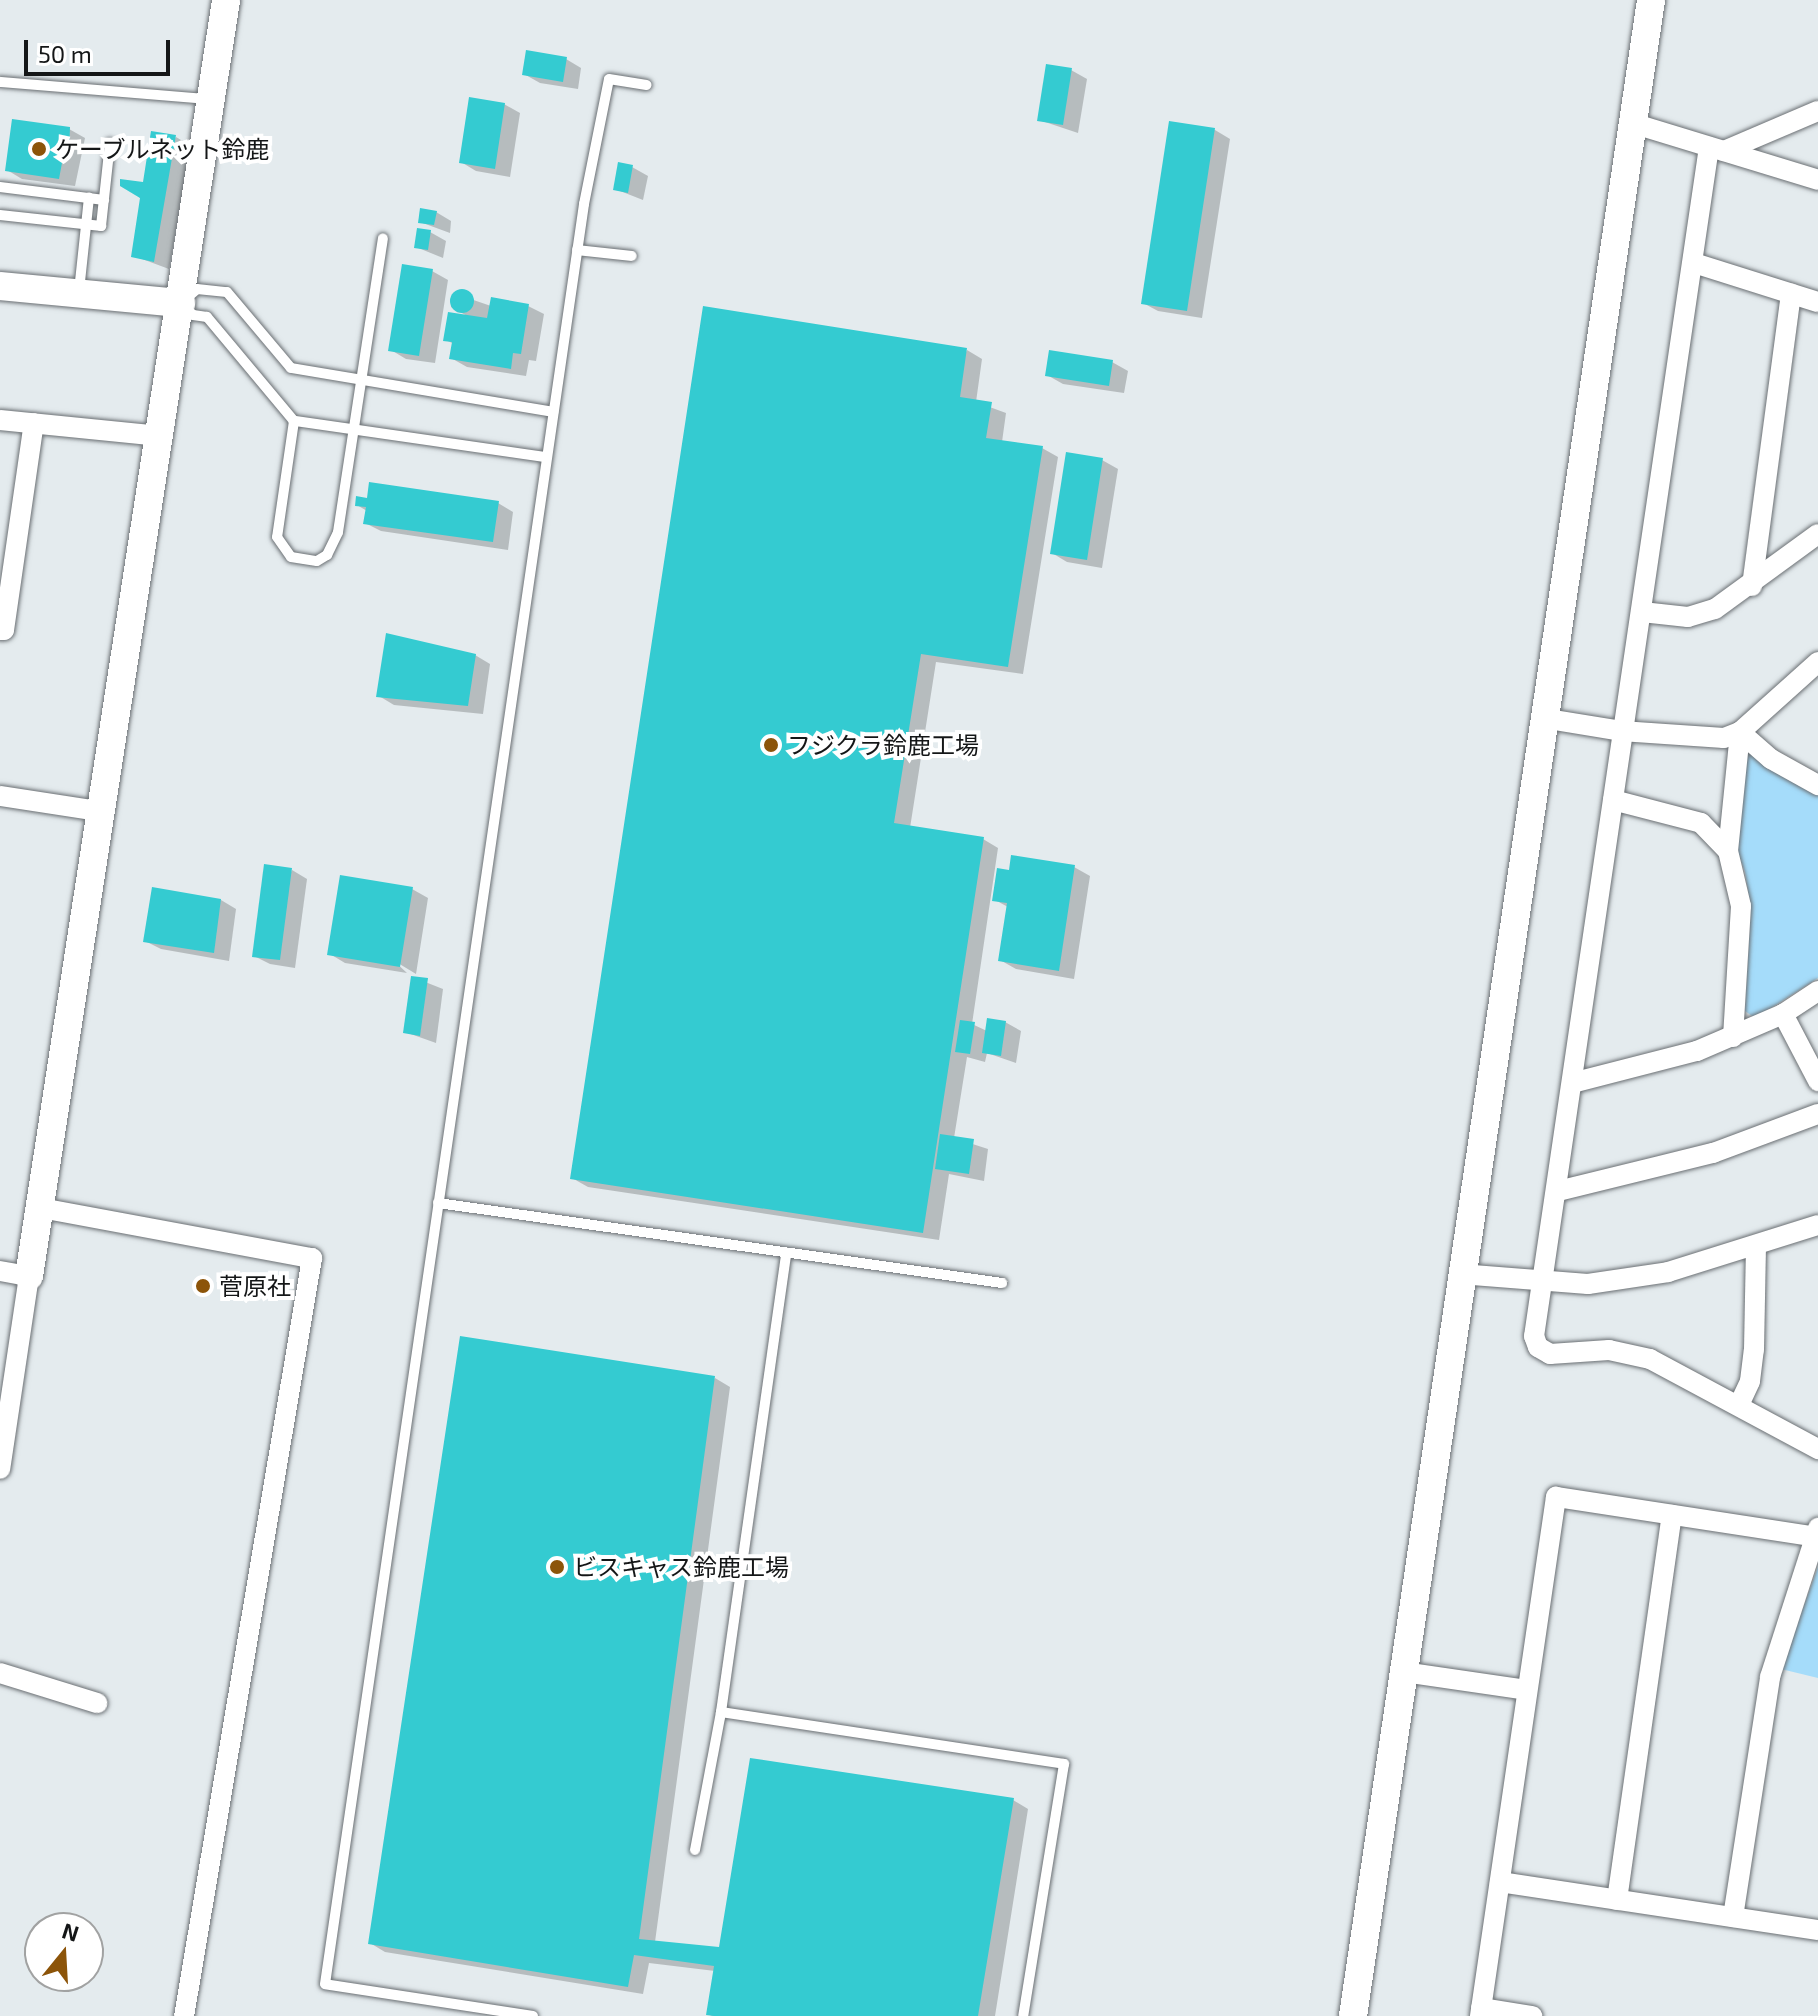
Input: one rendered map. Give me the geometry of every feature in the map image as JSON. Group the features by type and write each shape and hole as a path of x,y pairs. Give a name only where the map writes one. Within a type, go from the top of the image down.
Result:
{"street":[{"path":"0,1469 104,812 226,0"},
{"path":"1353,2016 1542,718 1651,0"},
{"path":"1716,149 1818,111"},
{"path":"1632,123 1818,180"},
{"path":"1716,149 1694,263 1642,612 1621,731 1558,1191 1534,1336 1538,1347 1550,1354 1626,1352 1739,1405 1818,1449"},
{"path":"1694,263 1818,302"},
{"path":"0,286 181,303"},
{"path":"1752,586 1791,294"},
{"path":"0,420 160,436"},
{"path":"0,630 4,630 34,423"},
{"path":"1642,612 1688,617 1715,609 1752,586 1818,534"},
{"path":"1542,718 1695,739 1740,732 1818,662"},
{"path":"1740,732 1771,759 1818,785"},
{"path":"1733,1037 1742,931 1738,883 1728,851 1740,732"},
{"path":"0,796 104,812"},
{"path":"1613,800 1701,823 1728,851"},
{"path":"1572,1083 1733,1037 1783,1014 1818,991"},
{"path":"1783,1014 1818,1081"},
{"path":"1558,1191 1713,1153 1818,1114"},
{"path":"41,1208 312,1258 184,2016"},
{"path":"1460,1274 1543,1284 1588,1284 1668,1272 1818,1225"},
{"path":"1739,1405 1754,1350 1756,1246"},
{"path":"0,1271 29,1276"},
{"path":"1532,2016 1481,2012 1556,1497 1817,1533 1770,1677 1733,1917"},
{"path":"1617,1900 1672,1515"},
{"path":"1404,1672 1527,1690"},
{"path":"0,1673 97,1703"},
{"path":"1500,1882 1818,1930"}],"lane":[{"path":"533,2016 325,1984 577,250 609,79 647,85"},
{"path":"0,82 211,99"},
{"path":"0,215 101,226 110,143"},
{"path":"0,187 104,200"},
{"path":"79,293 89,198"},
{"path":"294,421 277,537 282,548 302,561 327,555 338,532 383,238"},
{"path":"577,250 632,256"},
{"path":"545,457 294,421 207,317 193,315 181,303 197,289 227,292 291,368 553,412"},
{"path":"438,1203 1002,1283"},
{"path":"695,1850 721,1712 786,1253"},
{"path":"721,1712 1064,1764 1023,2016"}],"shaded area":[{"path":"1752,751 1818,792 1818,978 1755,1018 1745,1011 1751,910 1745,872 1734,842 1744,754"},
{"path":"1818,1567 1818,1678 1781,1669"}],"building":[{"path":"526,50 567,57 563,82 522,75"},
{"path":"1046,64 1072,68 1063,125 1037,121"},
{"path":"469,97 505,103 495,169 459,163"},
{"name":"ケーブルネット鈴鹿","path":"12,119 70,127 69,153 64,152 59,179 5,171"},
{"path":"1169,121 1215,128 1187,311 1141,304"},
{"path":"151,131 176,135 154,262 131,257 140,198 120,186 120,179 143,182"},
{"path":"618,162 633,165 628,193 613,190"},
{"path":"420,208 437,211 434,225 418,223"},
{"path":"417,228 431,230 428,250 414,248"},
{"path":"402,264 433,269 419,356 388,351"},
{"path":"462,289 471,292 474,301 471,310 462,313 453,310 450,301 453,292"},
{"path":"491,297 529,304 521,354 513,353 511,369 449,359 452,342 443,341 448,312 487,318"},
{"name":"フジクラ鈴鹿工場","path":"703,306 967,348 960,397 992,402 986,438 1043,446 1008,667 921,654 894,823 984,837 923,1233 570,1179"},
{"path":"1049,350 1113,360 1109,386 1045,376"},
{"path":"1066,452 1103,458 1087,560 1050,554"},
{"path":"369,482 499,501 493,542 363,524 366,507 355,506 356,496 367,498"},
{"path":"386,633 476,654 468,706 376,697"},
{"path":"1011,855 1075,865 1059,971 998,961 1007,903 992,901 997,868 1009,870"},
{"path":"264,864 292,868 280,960 252,957"},
{"path":"340,875 413,887 400,967 327,955"},
{"path":"152,887 221,899 214,953 143,942"},
{"path":"411,976 428,978 420,1036 403,1033"},
{"path":"987,1018 1006,1021 1001,1056 982,1053"},
{"path":"960,1020 975,1022 970,1054 955,1052"},
{"path":"940,1134 974,1139 969,1174 935,1169"},
{"name":"ビスキャス鈴鹿工場","path":"460,1336 715,1376 639,1939 719,1947 750,1758 1014,1798 978,2016 714,2016 706,2015 714,1966 634,1955 628,1987 368,1944"}],"place":[{"name":"ケーブルネット鈴鹿","path":"39,149"},
{"name":"フジクラ鈴鹿工場","path":"771,745"},
{"name":"菅原社","path":"203,1286"},
{"name":"ビスキャス鈴鹿工場","path":"557,1567"}]}
